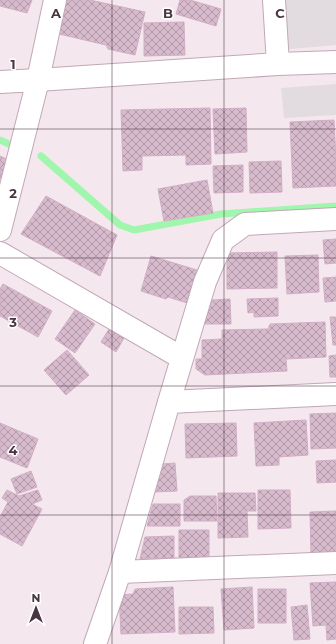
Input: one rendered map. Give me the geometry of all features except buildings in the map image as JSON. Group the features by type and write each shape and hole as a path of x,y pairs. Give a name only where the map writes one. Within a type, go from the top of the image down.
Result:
{"street":[{"path":"2,218 38,80 55,0"},
{"path":"274,0 278,64"},
{"path":"0,82 278,64 336,62"},
{"path":"95,644 120,572 168,402 205,282 223,240 245,224 336,219"},
{"path":"0,253 182,358"},
{"path":"168,402 336,394"},
{"path":"120,572 336,563"}],"shaded area":[{"path":"275,0 336,0 336,45 280,50"},
{"path":"336,84 336,115 284,118 281,88"}],"waterway":[{"path":"0,140 11,145"},
{"path":"41,156 120,225 134,230 221,214 336,206"}]}
